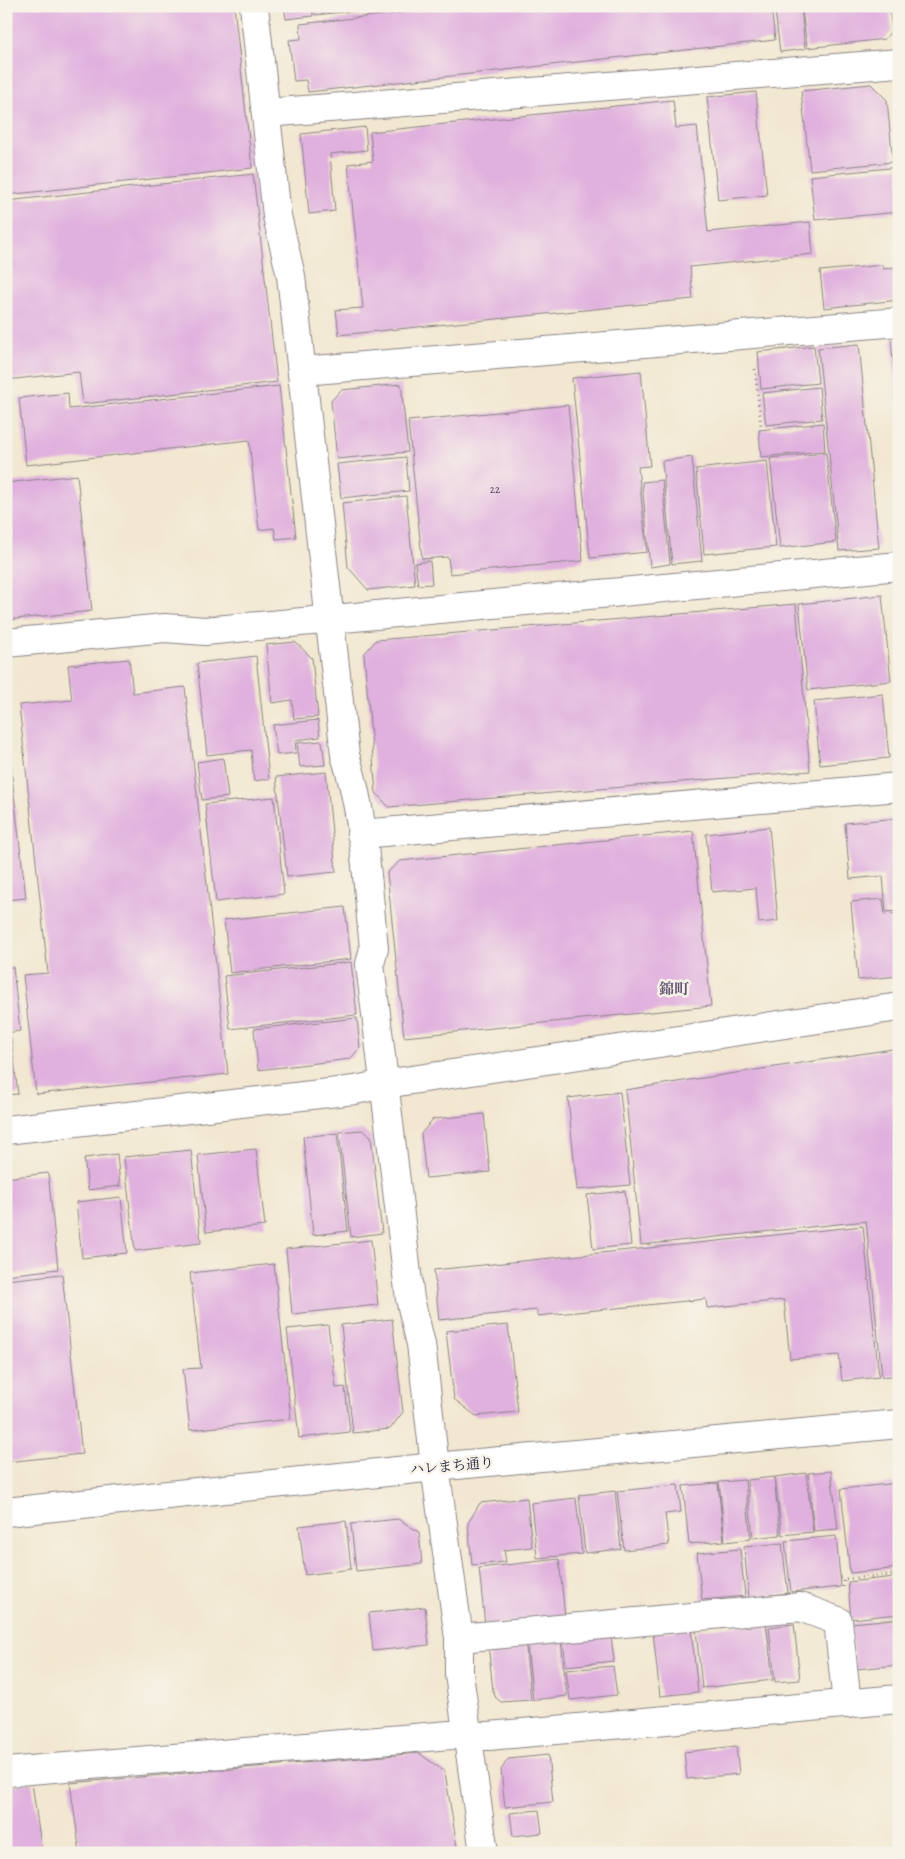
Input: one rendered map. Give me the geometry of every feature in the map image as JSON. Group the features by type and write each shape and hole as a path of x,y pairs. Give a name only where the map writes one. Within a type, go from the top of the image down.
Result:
{"street":[{"path":"254,6 277,216 291,276 345,755 353,781 361,834 374,948 370,964 410,1300 421,1344 435,1467 459,1638 459,1674 484,1853"},
{"path":"266,113 899,63"},
{"path":"302,371 899,322"},
{"path":"6,643 165,628 205,631 899,566"},
{"path":"361,834 899,788"},
{"path":"6,1130 355,1090 899,1007"},
{"name":"ハレまち通り","path":"6,1512 435,1467 899,1424"},
{"path":"459,1638 800,1607 838,1621 847,1704"},
{"path":"6,1772 440,1736 489,1736 899,1699"}],"path":[{"path":"751,334 761,426"},
{"path":"838,1621 844,1579 899,1574"}],"building":[{"path":"6,6 234,6 252,168 6,195"},
{"path":"284,6 312,6 313,16 286,19"},
{"path":"314,6 342,6 343,12 315,15"},
{"path":"344,6 388,6 388,8 345,12"},
{"path":"462,6 771,6 775,40 308,92 306,80 294,81 289,40 301,39 300,24"},
{"path":"825,6 889,6 892,30 885,39 807,48 802,9"},
{"path":"801,8 805,49 780,52 775,11"},
{"path":"871,84 887,100 893,162 810,170 801,91"},
{"path":"756,92 767,195 718,200 707,97"},
{"path":"673,100 676,128 697,126 708,232 810,222 813,254 690,267 693,299 339,335 336,310 363,308 348,164 373,161 370,132"},
{"path":"365,127 367,150 330,154 335,211 309,214 301,134"},
{"path":"899,167 899,212 815,220 810,176"},
{"path":"253,174 277,382 83,404 79,372 6,380 6,201"},
{"path":"883,265 883,269 899,267 899,300 824,308 820,271"},
{"path":"899,339 899,403 897,403 891,340"},
{"path":"859,344 879,548 839,551 818,348"},
{"path":"814,346 818,383 761,389 758,352"},
{"path":"641,371 650,466 638,467 647,552 590,558 572,378"},
{"path":"401,384 408,452 337,459 331,401 341,390"},
{"path":"279,386 296,537 276,539 274,528 259,530 249,440 26,465 19,398 68,393 69,409"},
{"path":"819,387 822,419 766,425 762,393"},
{"path":"568,405 583,561 450,574 448,557 422,559 408,421"},
{"path":"823,423 825,451 761,457 759,430"},
{"path":"826,453 836,542 780,548 770,458"},
{"path":"406,457 409,491 341,498 337,464"},
{"path":"692,457 702,561 672,564 662,461"},
{"path":"767,461 776,547 704,554 696,469"},
{"path":"77,475 92,611 6,620 6,483"},
{"path":"662,480 670,564 650,567 642,482"},
{"path":"406,496 415,585 368,590 348,567 342,503"},
{"path":"430,561 432,584 418,585 415,563"},
{"path":"882,595 891,681 808,690 799,604"},
{"path":"796,604 810,771 389,807 376,793 364,654 376,640"},
{"path":"295,642 312,658 318,717 294,719 292,700 272,703 266,645"},
{"path":"256,656 269,779 254,781 251,750 207,755 197,663"},
{"path":"129,659 133,693 185,687 228,1074 36,1094 23,975 48,973 19,705 72,700 68,665"},
{"path":"883,694 889,758 820,765 814,701"},
{"path":"318,720 320,737 295,740 296,753 277,755 273,725"},
{"path":"6,726 26,898 6,900"},
{"path":"322,741 325,765 300,767 297,743"},
{"path":"223,758 228,797 202,800 197,762"},
{"path":"326,772 336,872 287,877 276,777"},
{"path":"274,797 284,894 216,902 205,804"},
{"path":"899,818 899,911 886,912 883,876 850,879 845,823"},
{"path":"769,827 778,921 759,923 756,888 712,892 706,834"},
{"path":"693,831 711,1006 404,1037 387,873 400,861"},
{"path":"883,899 885,915 899,913 899,976 858,980 851,902"},
{"path":"345,907 351,959 230,973 224,920"},
{"path":"351,962 357,1015 230,1029 224,976"},
{"path":"13,967 20,1031 6,1033 6,968"},
{"path":"357,1018 360,1048 350,1059 258,1070 254,1029"},
{"path":"6,1038 11,1038 18,1094 6,1095"},
{"path":"899,1048 899,1375 882,1377 866,1221 641,1245 625,1090"},
{"path":"620,1092 630,1185 577,1190 568,1098"},
{"path":"484,1114 490,1172 426,1178 421,1134 433,1119"},
{"path":"362,1130 371,1136 382,1233 351,1237 339,1132"},
{"path":"337,1133 348,1231 313,1235 303,1137"},
{"path":"256,1149 265,1226 206,1232 198,1155"},
{"path":"191,1150 201,1243 135,1251 124,1157"},
{"path":"117,1154 120,1186 88,1190 84,1158"},
{"path":"48,1173 58,1269 6,1275 6,1178"},
{"path":"625,1191 631,1245 593,1249 587,1195"},
{"path":"121,1197 127,1253 82,1258 76,1202"},
{"path":"863,1226 879,1377 842,1381 839,1355 790,1359 784,1300 707,1308 706,1299 537,1316 537,1310 439,1320 434,1270"},
{"path":"371,1240 378,1305 292,1314 286,1249"},
{"path":"274,1264 291,1419 190,1430 183,1369 201,1368 190,1273"},
{"path":"62,1274 82,1454 6,1462 6,1280"},
{"path":"392,1319 403,1412 390,1429 353,1433 341,1325"},
{"path":"328,1325 336,1388 345,1387 350,1432 299,1438 287,1329"},
{"path":"508,1325 518,1412 476,1416 454,1399 446,1331"},
{"path":"831,1471 838,1529 814,1531 808,1473"},
{"path":"806,1473 813,1532 782,1535 775,1477"},
{"path":"774,1477 780,1535 753,1538 747,1480"},
{"path":"745,1480 751,1539 725,1542 719,1482"},
{"path":"718,1483 724,1541 689,1544 683,1486"},
{"path":"899,1483 899,1568 850,1573 841,1489"},
{"path":"678,1485 681,1512 665,1514 669,1545 624,1550 617,1491"},
{"path":"615,1491 621,1549 585,1553 579,1495"},
{"path":"527,1498 532,1547 504,1550 506,1562 472,1565 468,1523 480,1503"},
{"path":"576,1498 582,1554 537,1558 531,1503"},
{"path":"398,1519 419,1532 422,1564 356,1571 351,1524"},
{"path":"346,1521 351,1569 305,1575 299,1526"},
{"path":"836,1536 841,1587 791,1592 785,1541"},
{"path":"782,1543 788,1593 749,1598 744,1547"},
{"path":"740,1549 745,1596 702,1600 697,1553"},
{"path":"559,1559 565,1617 485,1625 479,1568"},
{"path":"895,1577 899,1614 851,1619 848,1582"},
{"path":"425,1607 429,1645 373,1651 369,1613"},
{"path":"895,1619 899,1665 856,1669 851,1623"},
{"path":"766,1622 773,1680 702,1688 696,1630"},
{"path":"794,1624 800,1680 775,1682 769,1627"},
{"path":"691,1629 698,1692 660,1696 653,1633"},
{"path":"611,1635 614,1661 566,1666 563,1640"},
{"path":"525,1639 531,1700 501,1702 496,1698 493,1691 488,1643"},
{"path":"561,1640 567,1696 533,1700 527,1644"},
{"path":"613,1666 617,1695 570,1700 566,1670"},
{"path":"736,1746 739,1774 687,1779 684,1752"},
{"path":"419,1753 445,1772 458,1853 80,1853 70,1783"},
{"path":"548,1755 553,1802 505,1807 501,1770 508,1759"},
{"path":"32,1783 42,1853 6,1853 6,1786"},
{"path":"539,1810 542,1833 513,1836 510,1813"}],"district":[{"name":"錦町","path":"674,989"}]}
